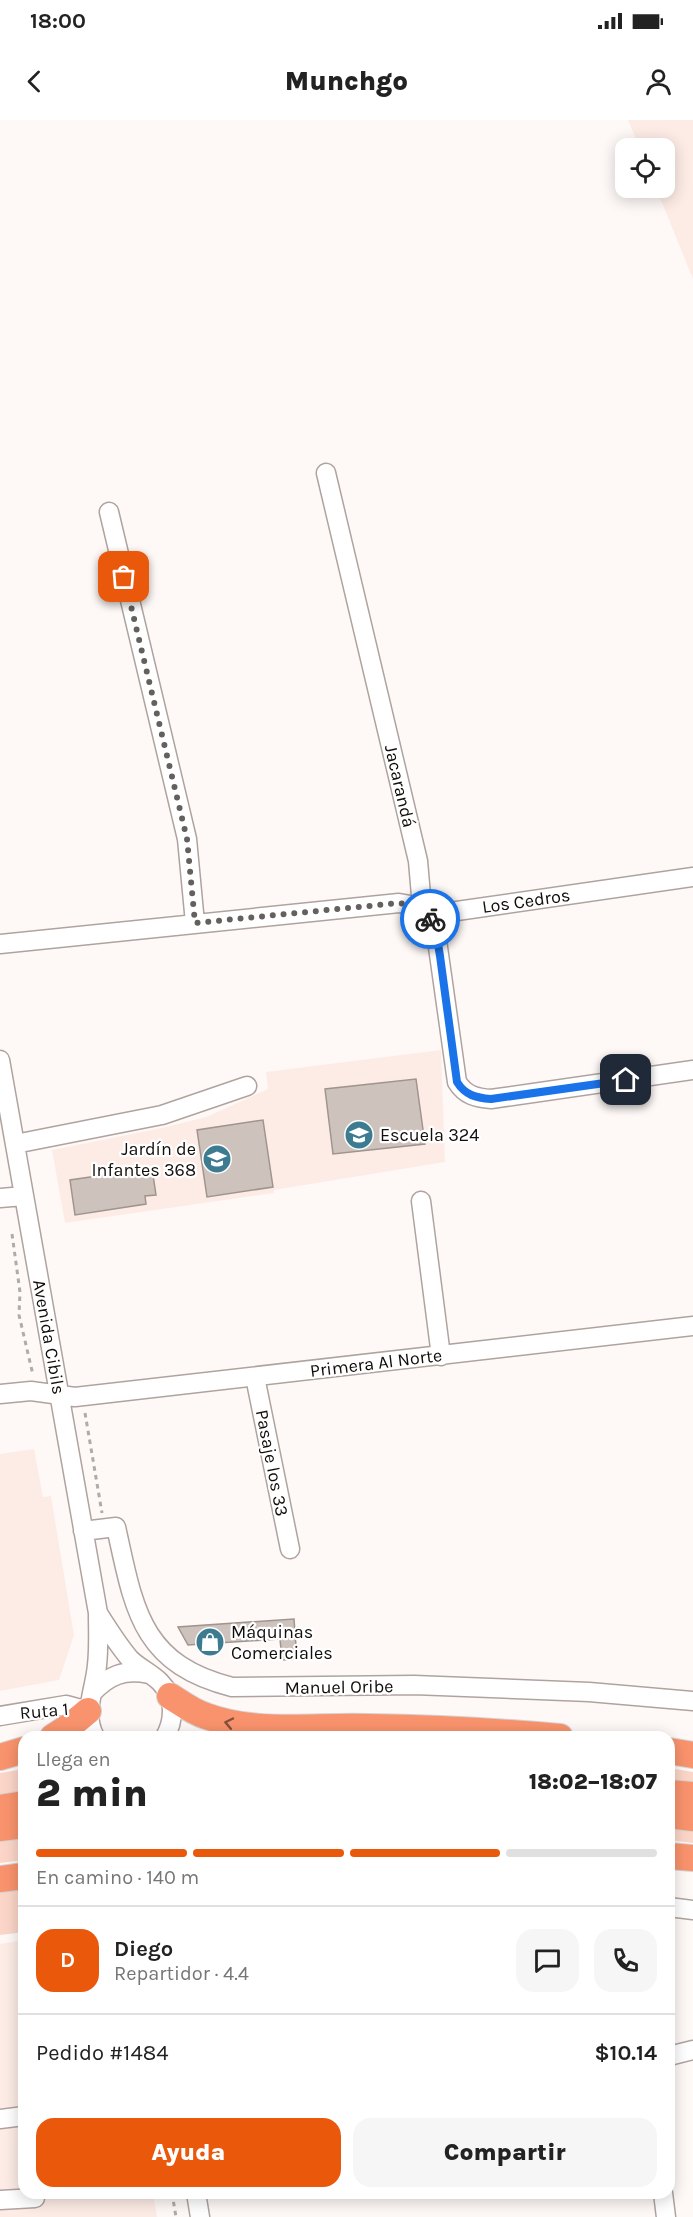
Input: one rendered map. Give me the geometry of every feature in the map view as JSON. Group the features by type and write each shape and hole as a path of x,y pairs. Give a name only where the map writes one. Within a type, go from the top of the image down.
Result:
{"highway":[{"path":"170,1696 203,1716 240,1725 279,1728 363,1726 478,1731"},
{"path":"62,1731 70,1726 90,1702"},
{"path":"0,1757 18,1752"},
{"path":"675,1752 693,1755"},
{"path":"675,1794 693,1795"},
{"path":"0,1808 18,1805"},
{"path":"675,1816 693,1818"},
{"path":"0,1828 18,1826"},
{"path":"675,1856 693,1858"},
{"path":"0,1879 18,1877"}],"street":[{"name":"Jacarandá","path":"326,473 418,861 422,907 435,926 457,1082 461,1089 469,1094 491,1099 693,1070"},
{"path":"109,512 187,839 195,923"},
{"name":"Los Cedros","path":"0,944 399,903 450,912 693,877"},
{"name":"Avenida Cibils","path":"0,1060 98,1613 98,1655 90,1702 90,1725 92,1731"},
{"path":"15,1144 162,1115 247,1086"},
{"path":"0,1198 24,1196"},
{"path":"421,1201 441,1356"},
{"name":"Primera Al Norte","path":"0,1394 30,1391 75,1397 693,1326"},
{"name":"Pasaje los 33","path":"255,1377 290,1549"},
{"name":"Manuel Oribe","path":"83,1531 116,1527 127,1577 139,1614 150,1636 180,1665 195,1675 215,1683 232,1687 276,1688 414,1685 531,1689 693,1701"},
{"name":"Avenida Cibils","path":"98,1613 125,1653 136,1665 160,1682 170,1696"},
{"path":"90,1702 103,1681 114,1675 135,1671 149,1674"},
{"path":"168,1731 173,1713 170,1696"},
{"name":"Ruta 1","path":"0,1716 90,1702"},
{"path":"675,1908 693,1910"},
{"path":"675,2054 693,2050"},
{"path":"0,2119 18,2117"},
{"path":"0,2200 18,2199"},
{"path":"197,2199 200,2217"},
{"path":"664,2199 666,2217"}],"path":[{"path":"172,2199 176,2217"}],"shaded area":[{"path":"628,120 693,120 693,279 660,198 675,198 675,138 636,138"},
{"path":"441,1050 445,1162 274,1190 274,1193 65,1223 52,1150 206,1117 268,1089 266,1072"},
{"path":"34,1449 43,1497 51,1496 74,1635 59,1680 0,1691 0,1454"},
{"path":"675,1769 693,1772 693,1784 675,1782"},
{"path":"18,1770 18,1794 0,1796 0,1773"},
{"path":"675,1829 693,1832 693,1843 675,1841"},
{"path":"18,1838 18,1861 0,1863 0,1841"},
{"path":"18,1890 18,1933 0,1935 0,1891"},
{"path":"18,1941 18,2199 154,2199 157,2217 0,2217 0,1944"}],"building":[{"path":"416,1079 425,1144 333,1154 325,1089"},
{"path":"263,1120 273,1187 207,1197 197,1130"},
{"path":"152,1168 156,1195 145,1196 146,1204 75,1215 70,1180"},
{"name":"Máquinas Comerciales","path":"294,1619 297,1659 282,1660 280,1639 188,1645 178,1627"}],"way so far":[{"path":"124,577 187,839 195,923 399,903 422,907 430,919"}],"place":[{"name":"Escuela 324","path":"359,1135"},
{"name":"Jardín de Infantes 368","path":"217,1159"},
{"name":"Máquinas Comerciales","path":"210,1642"}],"route":[{"path":"430,919 435,926 457,1082 461,1089 479,1098 491,1099 626,1080"}]}
